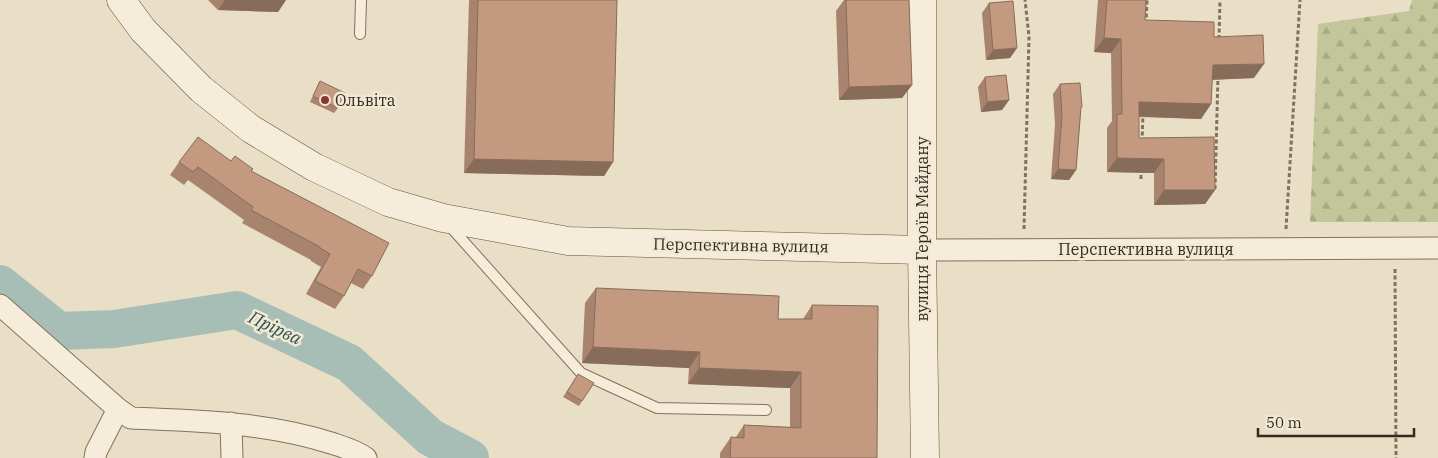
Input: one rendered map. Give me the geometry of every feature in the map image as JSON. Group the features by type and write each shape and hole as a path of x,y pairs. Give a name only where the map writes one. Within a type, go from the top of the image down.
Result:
{"street":[{"name":"Перспективна вулиця","path":"121,0 143,30 201,89 252,129 314,167 388,202 443,218 568,241 922,250 1438,248"},
{"name":"вулиця Героїв Майдану","path":"922,0 922,250 925,458"},
{"path":"0,305 118,409 131,418 231,423 308,436 358,452 366,458"},
{"path":"95,458 96,452 118,409"},
{"path":"231,423 232,458"}],"lane":[{"path":"360,34 361,0"},
{"path":"443,218 581,373 657,408 766,410"}],"path":[{"path":"1024,250 1029,37 1025,0"},
{"path":"1146,0 1146,30"},
{"path":"1219,40 1220,0"},
{"path":"1285,249 1300,0"},
{"path":"1215,189 1218,70"},
{"path":"1142,149 1143,110"},
{"path":"1141,169 1141,179"},
{"path":"1394,248 1396,458"}],"green space":[{"path":"1412,0 1438,0 1438,222 1310,222 1318,24 1409,11"}],"building":[{"path":"478,0 617,0 613,162 474,159"},
{"path":"846,0 909,0 912,85 849,87"},
{"path":"1107,0 1146,0 1145,20 1214,22 1214,37 1263,35 1264,64 1213,65 1211,104 1139,102 1139,138 1214,137 1215,190 1164,190 1164,159 1117,158 1117,114 1122,114 1121,39 1104,38"},
{"path":"1013,1 1017,48 993,50 989,3"},
{"path":"1006,75 1009,100 987,102 985,77"},
{"path":"320,81 345,93 338,108 313,96"},
{"path":"1080,83 1082,107 1076,170 1058,169 1062,115 1060,84"},
{"path":"198,137 231,161 235,156 253,169 251,171 389,243 372,276 358,269 344,296 315,281 330,254 251,210 253,207 198,167 193,172 179,162"},
{"path":"596,288 779,296 778,319 812,319 812,305 878,306 877,458 730,458 731,437 744,438 744,425 801,428 801,372 699,368 700,352 593,347"},
{"path":"578,374 594,383 582,401 567,392"}],"waterway":[{"name":"Прірва","path":"0,284 59,331 114,329 237,310 349,363 430,437 470,458"}],"place":[{"name":"Ольвіта","path":"325,100"}]}
